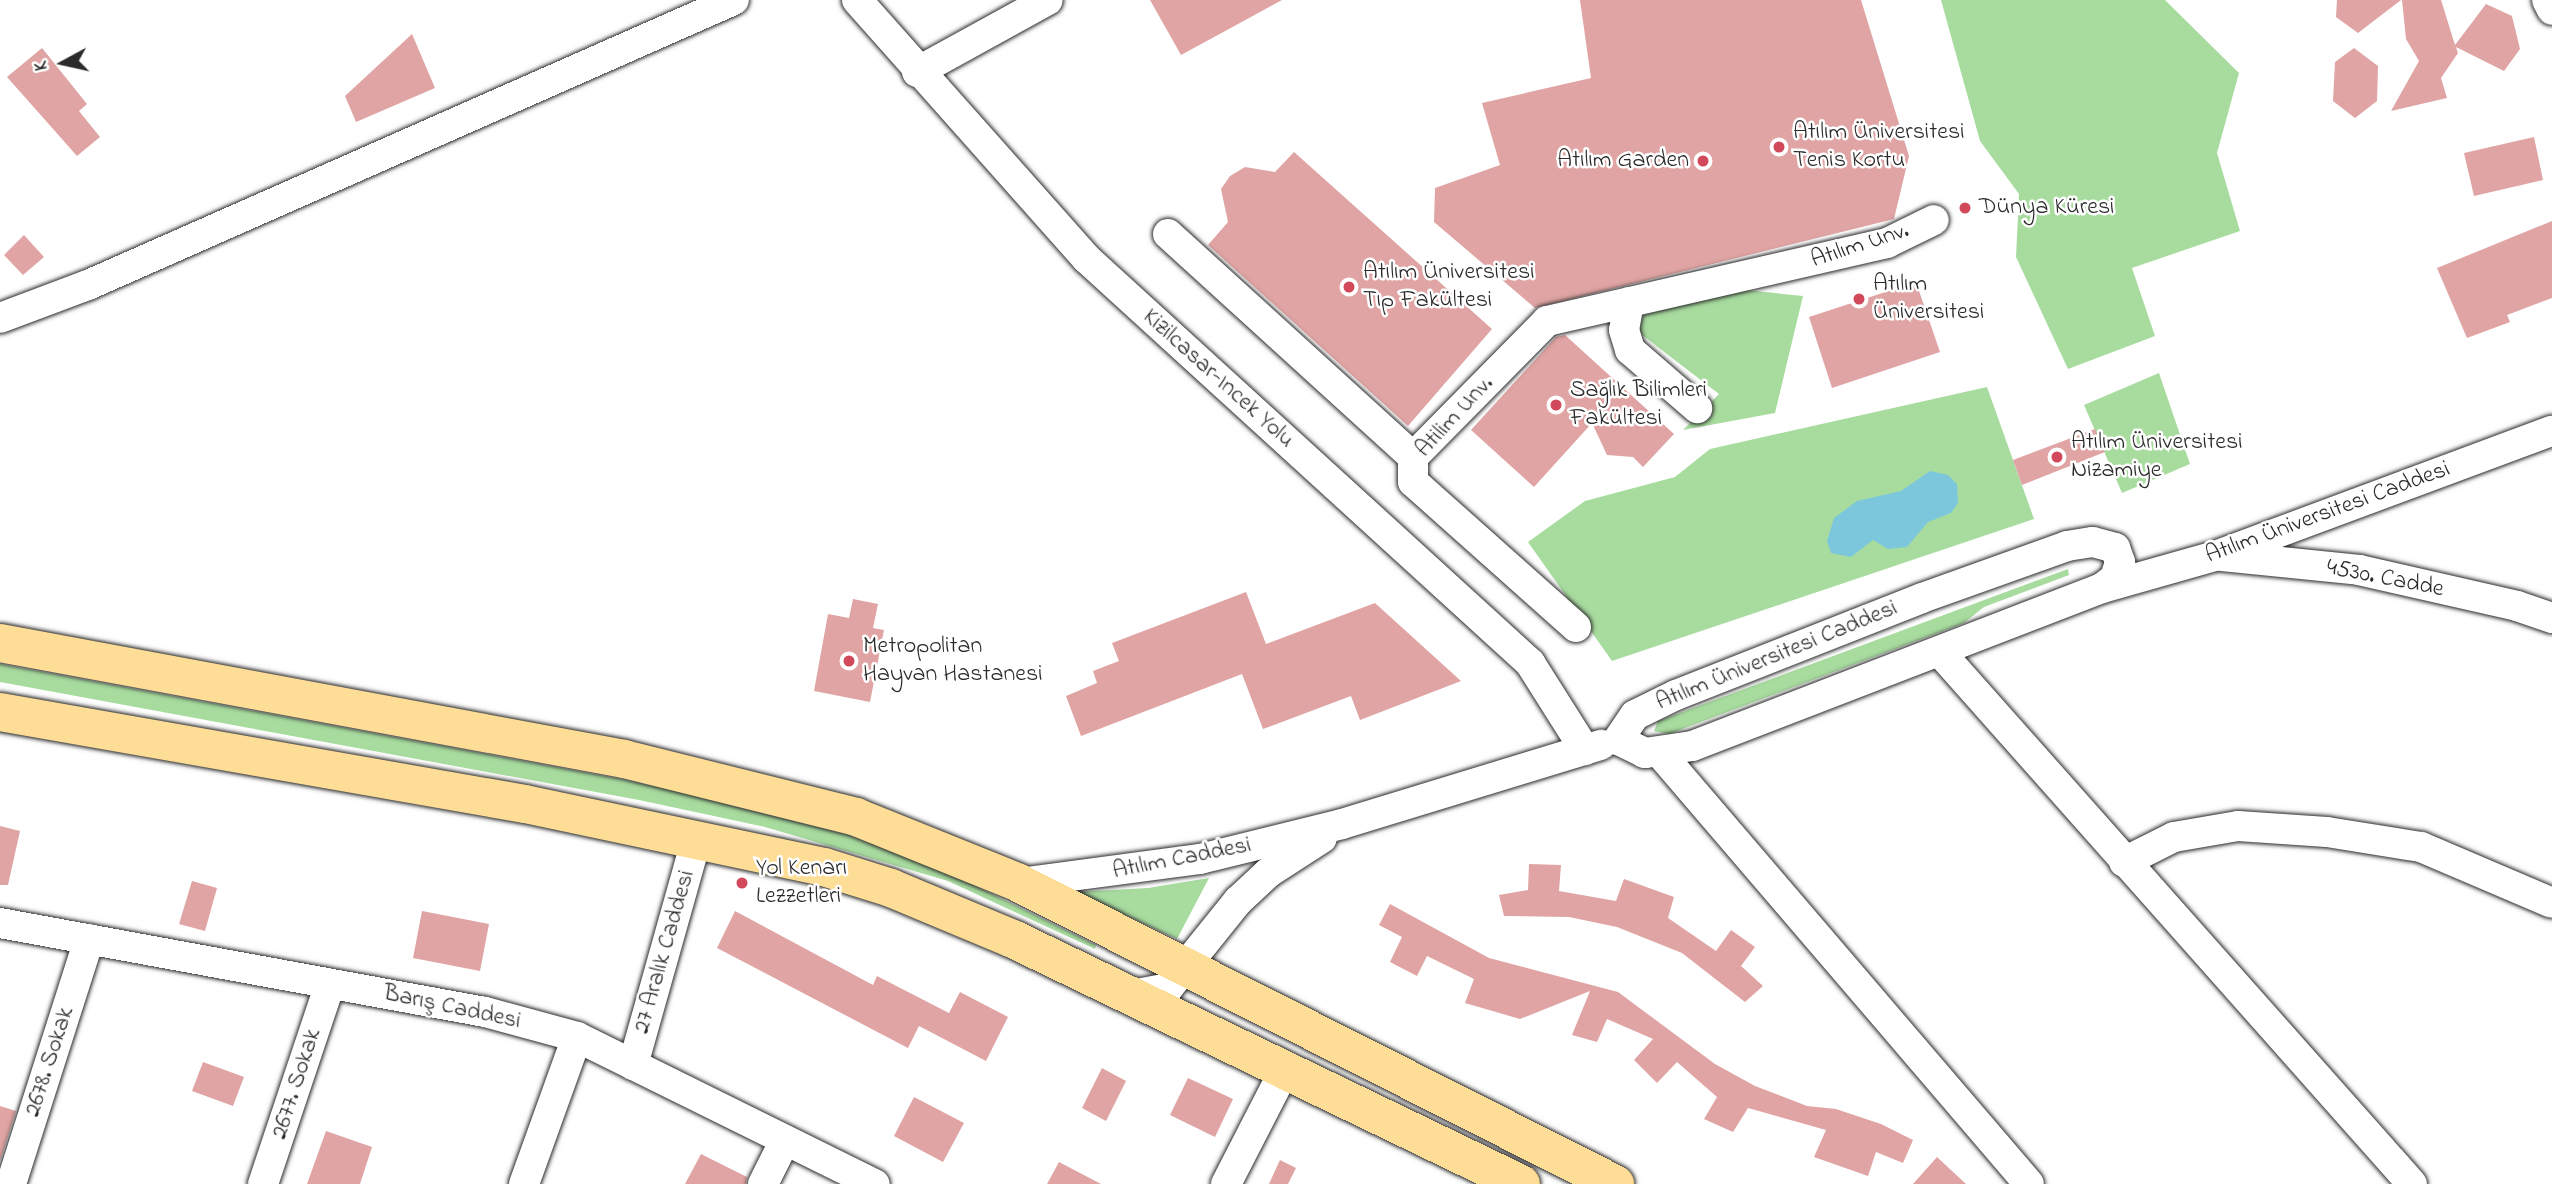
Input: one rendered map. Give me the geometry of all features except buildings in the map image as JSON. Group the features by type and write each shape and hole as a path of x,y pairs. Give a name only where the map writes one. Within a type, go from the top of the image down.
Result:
{"main road":[{"path":"0,643 624,759 856,817 1020,883 1615,1184"},
{"path":"0,712 697,838 800,861 891,888 1132,995 1521,1184"}],"street":[{"path":"4,309 88,285 734,0"},
{"name":"Kizilcasar-Incek Yolu","path":"857,0 917,72 1087,259 1530,663 1585,750"},
{"path":"917,72 1048,0"},
{"path":"2547,0 2552,10"},
{"name":"Atılım Unv.","path":"1785,269 1887,243 1934,220"},
{"path":"1168,234 1413,457"},
{"name":"Atilim Unv.","path":"1576,627 1413,482 1413,457 1547,321 1785,269"},
{"path":"1629,302 1624,330 1630,350 1697,408"},
{"name":"Atılım Üniversitesi Caddesi","path":"2102,588 2115,578 2120,562 2115,548 2093,542 2067,546 1676,695 1635,715 1618,740 1645,753 1660,753 1716,738 2102,588 2215,556 2552,431"},
{"name":"4530. Cadde","path":"2215,556 2359,570 2517,606 2552,618"},
{"path":"1940,652 2412,1184"},
{"name":"Atılım Caddesi","path":"1020,883 1188,861 1342,824 1618,740"},
{"path":"1660,753 2029,1184"},
{"name":"Atılım Caddesi","path":"1132,995 1168,988 1238,901 1268,873 1342,824"},
{"path":"2124,862 2174,837 2238,826 2327,832 2421,847 2552,903"},
{"name":"27 Aralık Caddesi","path":"633,1065 697,838"},
{"name":"Barış Caddesi","path":"0,923 485,1012 578,1037 875,1184"},
{"name":"2678. Sokak","path":"11,1184 89,939"},
{"name":"2677. Sokak","path":"263,1184 330,984"},
{"path":"524,1184 578,1037"},
{"path":"1226,1184 1284,1069"},
{"path":"763,1184 785,1140"}],"green space":[{"path":"1941,0 2165,0 2239,73 2217,153 2240,231 2132,268 2155,336 2068,369 2016,257 2019,194 1980,141"},
{"path":"1736,289 1803,296 1775,413 1683,430 1719,394 1633,328 1650,309"},
{"path":"2159,373 2190,464 2122,493 2084,405"},
{"path":"1987,387 2034,519 1612,661 1528,542 1585,501 1675,477 1710,449"},
{"path":"2068,569 2069,575 1984,607 1964,623 1669,734 1654,731 1658,721"},
{"path":"0,664 626,780 804,819 937,867 1096,945 1095,949 948,881 765,827 639,800 0,682"},
{"path":"1209,878 1177,939 1075,892 1148,888"}],"water":[{"path":"1930,471 1948,475 1957,484 1958,503 1951,513 1928,522 1907,547 1888,549 1873,540 1851,557 1831,553 1827,541 1834,518 1857,501 1901,491"}],"place":[{"name":"Atılım Üniversitesi Tenis Kortu","path":"1779,147"},
{"name":"Atılım Garden","path":"1703,161"},
{"name":"Dünya Küresi","path":"1965,208"},
{"name":"Atılım Üniversitesi Tıp Fakültesi","path":"1349,287"},
{"name":"Atılım Üniversitesi","path":"1859,299"},
{"name":"Sağlık Bilimleri Fakültesi","path":"1556,405"},
{"name":"Atılım Üniversitesi Nizamiye","path":"2057,457"},
{"name":"Metropolitan Hayvan Hastanesi","path":"849,661"},
{"name":"Yol Kenarı Lezzetleri","path":"742,883"}]}
